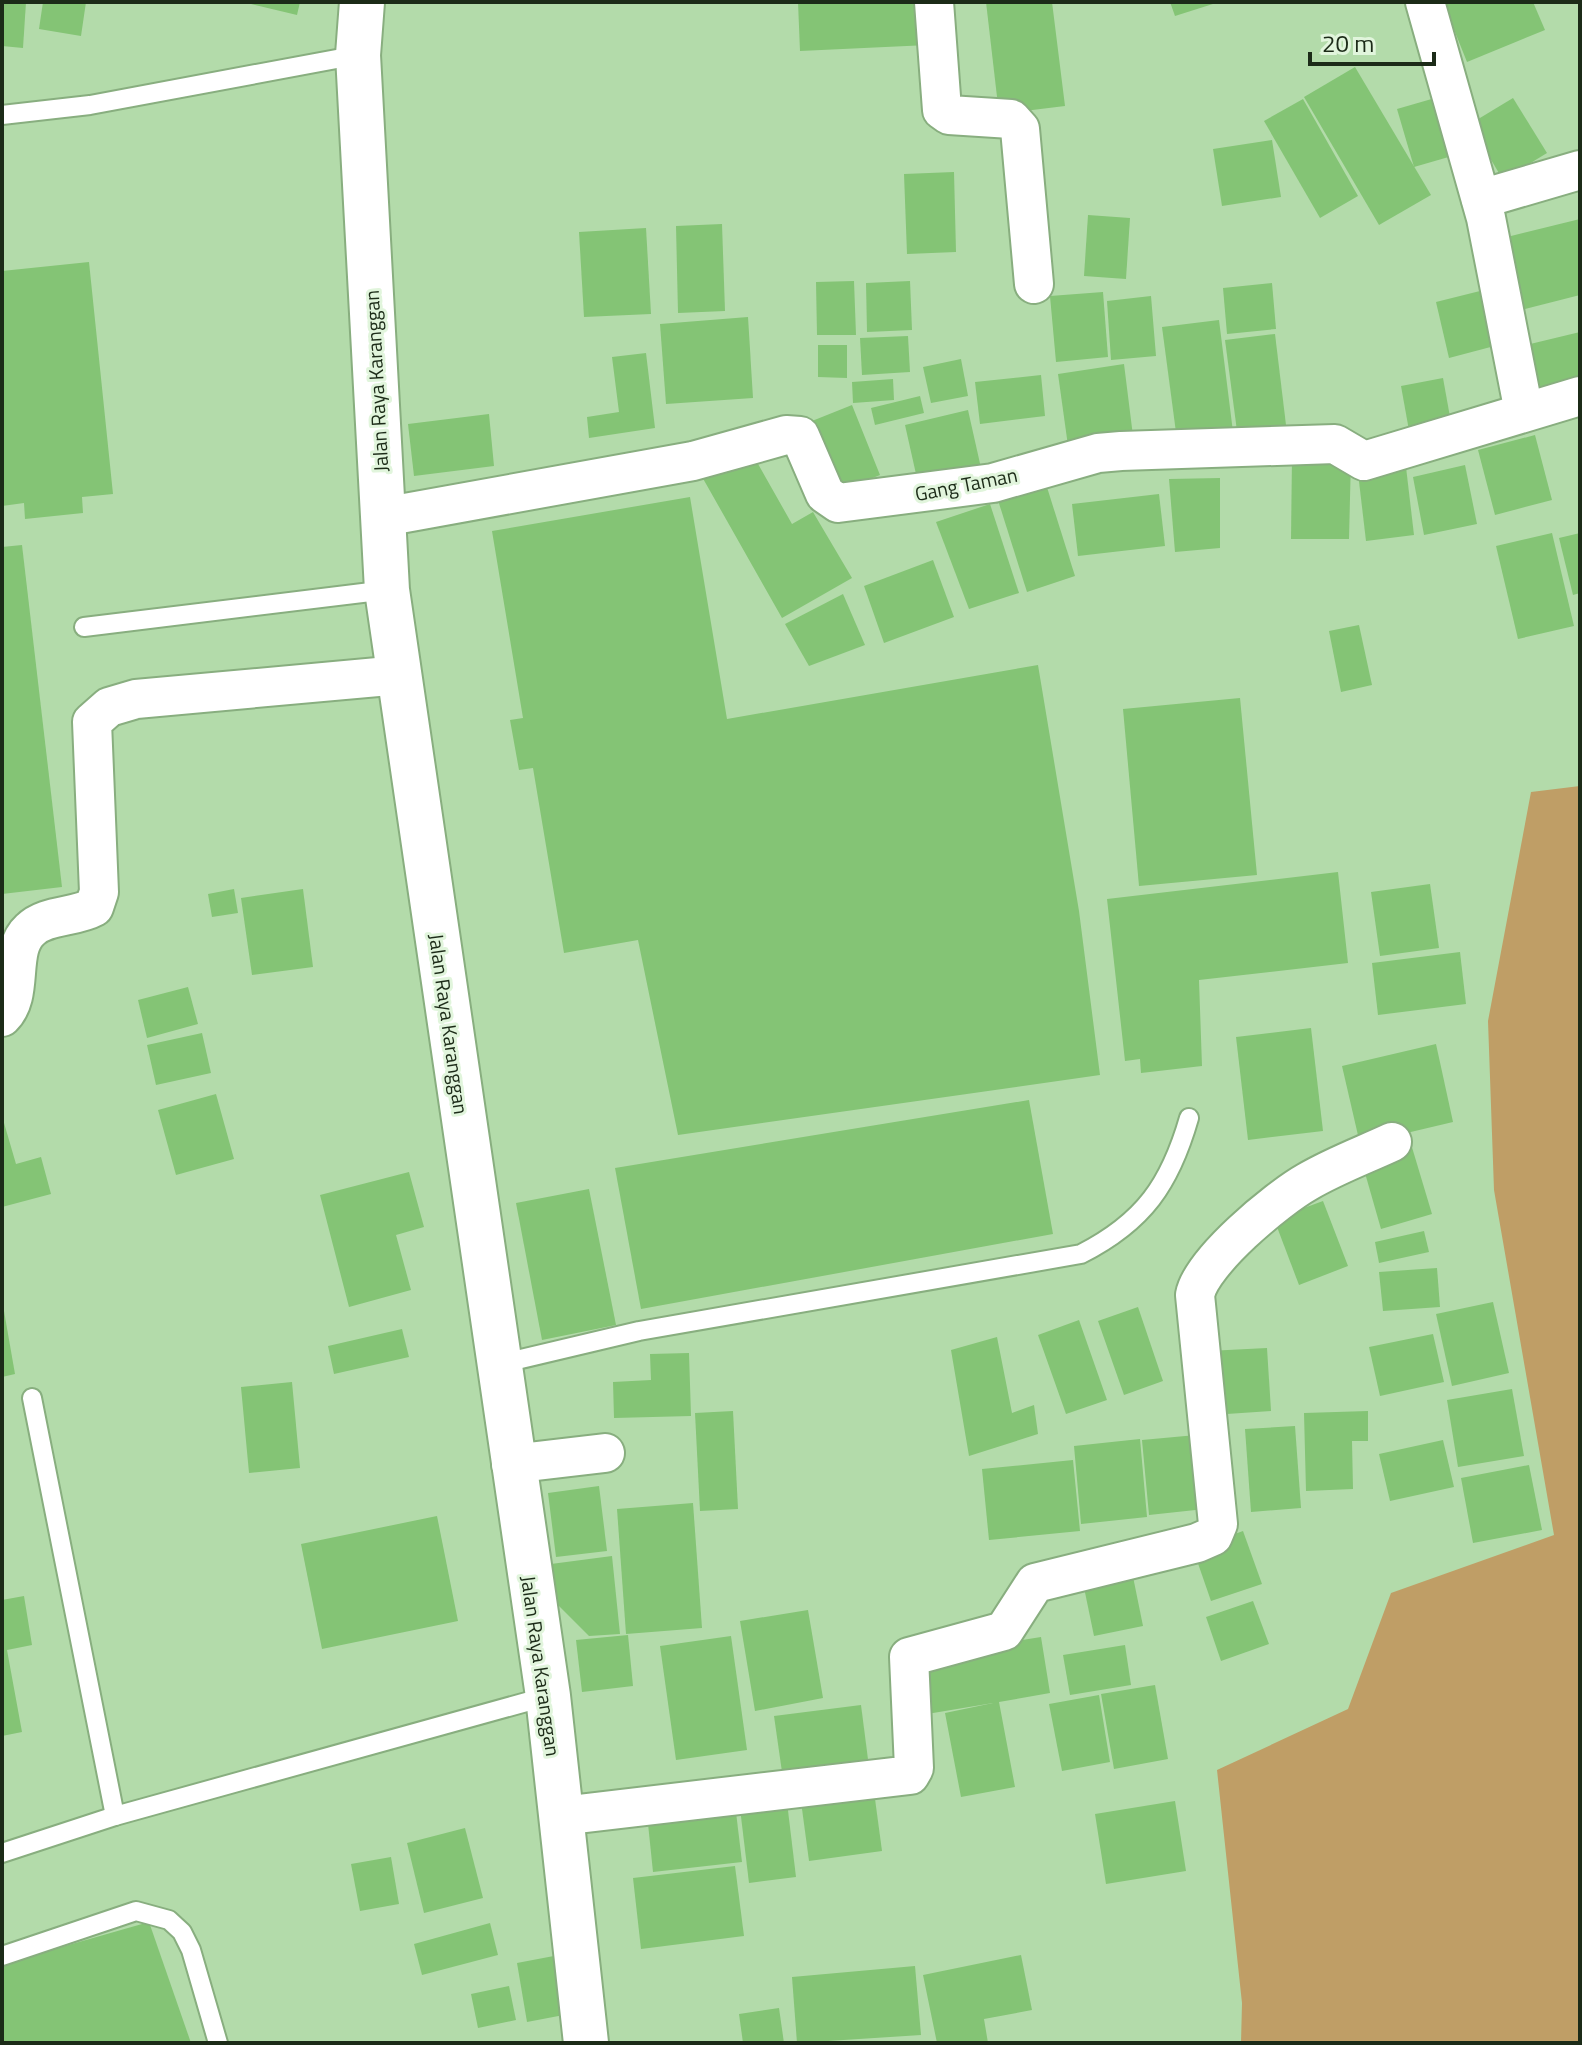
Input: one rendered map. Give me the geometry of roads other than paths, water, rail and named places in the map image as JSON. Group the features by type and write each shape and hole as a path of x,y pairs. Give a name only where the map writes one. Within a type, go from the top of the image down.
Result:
{"street":[{"name":"Jalan Raya Karanggan","path":"362,2 358,55 387,590 511,1464 548,1696 586,2043"},
{"path":"934,2 942,110 949,115 1011,119 1020,129 1034,284"},
{"path":"1425,2 1481,199 1524,412"},
{"path":"1481,199 1580,170"},
{"name":"Gang Taman","path":"383,517 693,461 786,435 800,436 825,494 838,503 993,483 1098,453 1121,451 1335,444 1364,461 1580,396"},
{"path":"2,1017 11,1008 23,939 30,929 50,919 83,913 94,907 99,892 92,722 109,707 136,699 400,675"},
{"path":"561,1816 910,1775 914,1765 909,1657 1004,1631 1035,1583 1210,1539 1218,1524 1195,1295 1198,1282 1254,1224 1298,1187 1392,1142"},
{"path":"511,1464 605,1453"}],"lane":[{"path":"2,115 90,105 358,55"},
{"path":"84,627 387,590"},
{"path":"498,1364 639,1331 1081,1254 1107,1241 1133,1221 1158,1193 1177,1159 1189,1118"},
{"path":"32,1398 115,1816"},
{"path":"2,1853 115,1816 548,1696"},
{"path":"2,1956 136,1911 169,1920 182,1932 191,1950 218,2043"}]}
